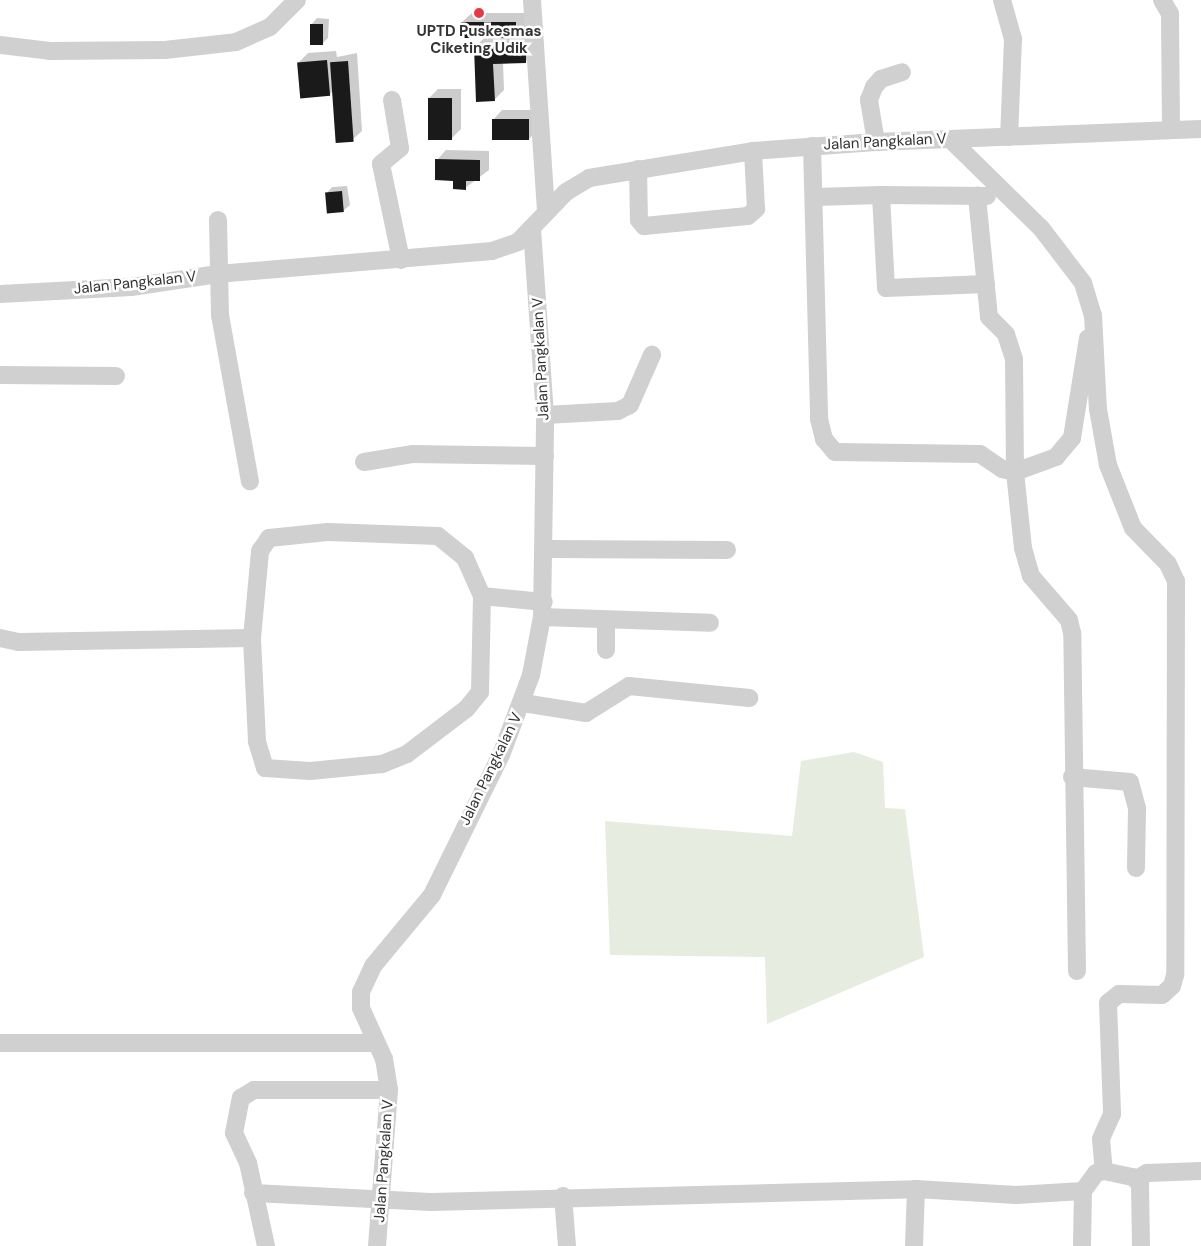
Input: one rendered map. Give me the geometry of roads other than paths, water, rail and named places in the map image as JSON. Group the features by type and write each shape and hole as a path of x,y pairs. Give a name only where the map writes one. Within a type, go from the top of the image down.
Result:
{"street":[{"path":"0,45 19,50 136,50 236,42 270,28 297,0"},
{"path":"532,0 546,214"},
{"path":"1002,0 1013,39 1009,137"},
{"path":"1162,0 1170,14 1171,130"},
{"path":"876,142 871,94 880,79 902,72"},
{"path":"392,100 400,148 381,164 401,260"},
{"name":"Jalan Pangkalan V","path":"0,294 130,287 218,274 492,251 518,242 566,192 589,178 753,151 876,142 1201,129"},
{"path":"950,139 1008,196 1066,258 1083,283 1093,315 1098,409 1108,464 1133,528 1168,564 1176,580 1175,975 1172,986 1162,994 1118,994 1108,1003 1112,1114 1101,1139 1104,1172"},
{"path":"812,146 815,197 819,419 824,439 835,452 980,454 1002,469 1015,472 1056,457 1072,438 1093,315"},
{"path":"638,169 639,220 644,226 748,216 756,209 753,151"},
{"path":"815,197 881,195 1008,196"},
{"path":"881,195 886,288 986,284"},
{"path":"977,196 989,316 1006,334 1014,359 1015,472 1023,548 1031,576 1069,620 1072,633 1072,777 1078,971"},
{"path":"218,220 220,315 250,481"},
{"name":"Jalan Pangkalan V","path":"377,1246 382,1201 389,1090 384,1059 374,1043 360,1000 366,977 432,895 523,703 543,609 546,549 545,415 532,229"},
{"path":"545,415 618,411 630,405 652,355"},
{"path":"0,375 116,376"},
{"path":"364,462 413,454 545,456"},
{"path":"364,532 438,536 465,558 482,596 476,700 407,754 371,767 265,768 257,741 252,638 260,551 269,538 364,532"},
{"path":"546,549 728,550"},
{"path":"482,596 606,620 710,623"},
{"path":"606,620 606,650"},
{"path":"0,638 19,642 252,638"},
{"path":"523,703 586,713 608,703 629,686 749,698"},
{"path":"1072,777 1130,782 1137,809 1136,868"},
{"path":"0,1043 374,1043"},
{"path":"266,1246 248,1163 234,1133 247,1092 389,1090"},
{"path":"1082,1246 1083,1191 1096,1173 1104,1172 1137,1179 1147,1173 1201,1171"},
{"path":"1137,1179 1141,1246"},
{"path":"253,1193 382,1201 916,1189 1016,1194 1083,1191"},
{"path":"914,1246 916,1189"},
{"path":"563,1196 567,1246"}],"place":[{"name":"UPTD Puskesmas Ciketing Udik","path":"479,13"}]}
